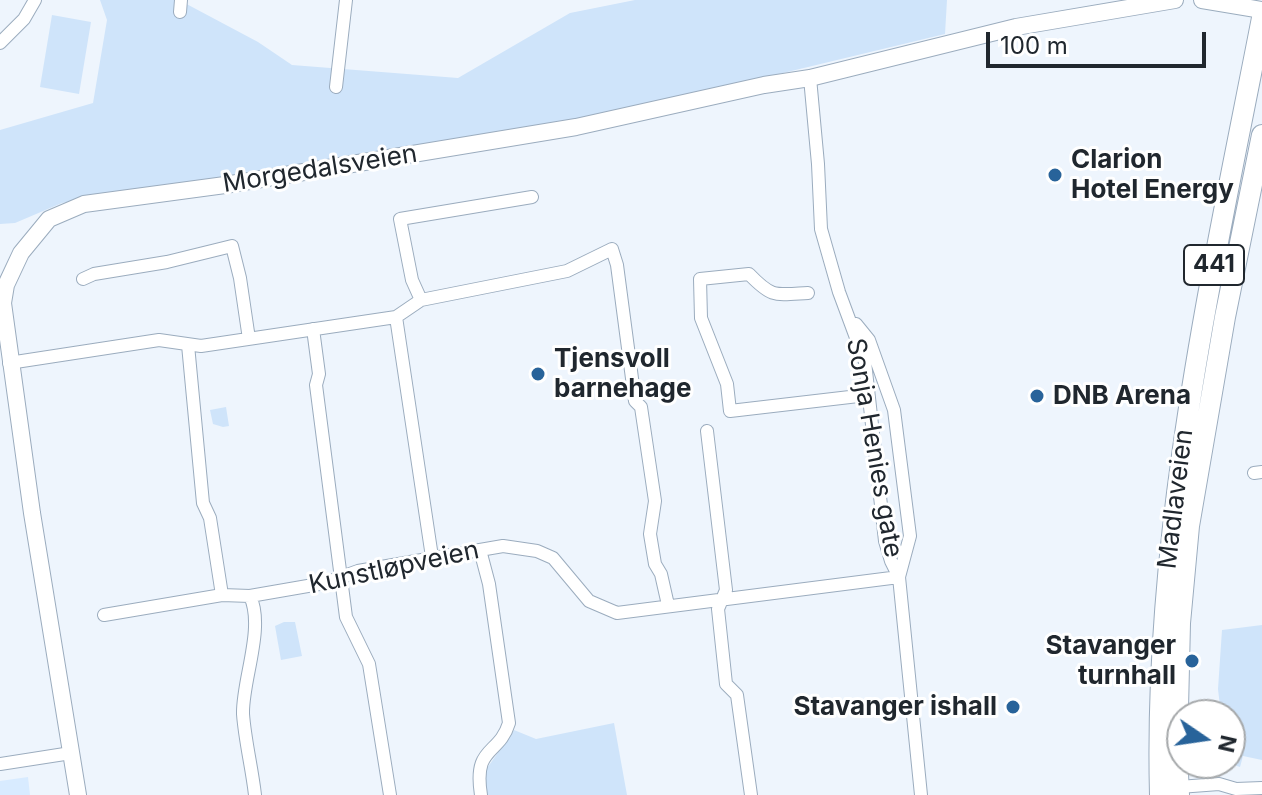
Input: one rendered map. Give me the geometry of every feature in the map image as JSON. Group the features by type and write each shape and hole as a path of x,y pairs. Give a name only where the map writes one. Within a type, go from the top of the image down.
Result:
{"main road":[{"name":"Madlaveien","path":"1173,793 1161,655 1173,514 1193,366 1262,18"},
{"name":"Madlaveien","path":"1173,793 1180,623 1189,526 1225,317 1262,135"}],"street":[{"path":"0,43 24,19 35,0"},
{"path":"336,87 346,0"},
{"name":"Morgedalsveien","path":"78,795 9,363 3,303 6,285 21,253 49,219 84,204 225,185 561,129 810,78 1016,27 1175,0"},
{"path":"1202,0 1262,10"},
{"name":"Sonja Henies gate","path":"810,78 821,229 839,292 865,362 885,541 899,577 921,795"},
{"path":"421,300 412,280 400,219 532,197"},
{"path":"83,279 94,274 167,262 232,246 249,339"},
{"path":"9,363 159,340 201,346 396,317 421,300 567,271 612,249 617,265 635,401 641,407 655,501 650,534 655,564 661,574 668,605"},
{"path":"808,293 767,292 749,274 700,279 701,318 727,384 730,411 867,395"},
{"path":"396,317 432,557"},
{"name":"Sonja Henies gate","path":"851,318 869,340 894,410 910,536 899,577"},
{"path":"313,329 319,374 316,385 346,617 369,664 390,795"},
{"path":"188,345 203,503 210,518 222,595"},
{"path":"707,431 726,590 718,609 726,684 737,695 751,795"},
{"name":"Kunstløpveien","path":"104,615 222,595 250,596 325,583 358,571 503,546 537,551 553,558 589,601 617,613 899,577"},
{"path":"480,550 489,584 509,723 485,755 479,769 481,795"},
{"path":"250,596 253,602 254,637 243,713 255,795"},
{"path":"0,764 71,753"},
{"path":"1173,793 1219,784 1232,792 1262,788"}],"shaded area":[{"path":"100,0 179,0 258,42 292,65 458,78 570,13 635,0 947,0 945,34 617,113 62,203 15,223 0,224 0,130 93,103 107,20"},
{"path":"52,15 91,22 79,94 40,87"},
{"path":"226,407 229,426 213,424 210,410"},
{"path":"295,622 302,656 281,660 275,626"},
{"path":"1262,625 1262,760 1246,757 1246,699 1219,699 1222,630"},
{"path":"614,723 627,795 486,795 485,771 514,730 536,739"},
{"path":"28,777 30,795 0,795 0,781"}],"place":[{"name":"Clarion Hotel Energy","path":"1055,175"},
{"name":"Tjensvoll barnehage","path":"538,374"},
{"name":"DNB Arena","path":"1037,396"},
{"name":"Stavanger turnhall","path":"1192,661"},
{"name":"Stavanger ishall","path":"1013,707"}]}
